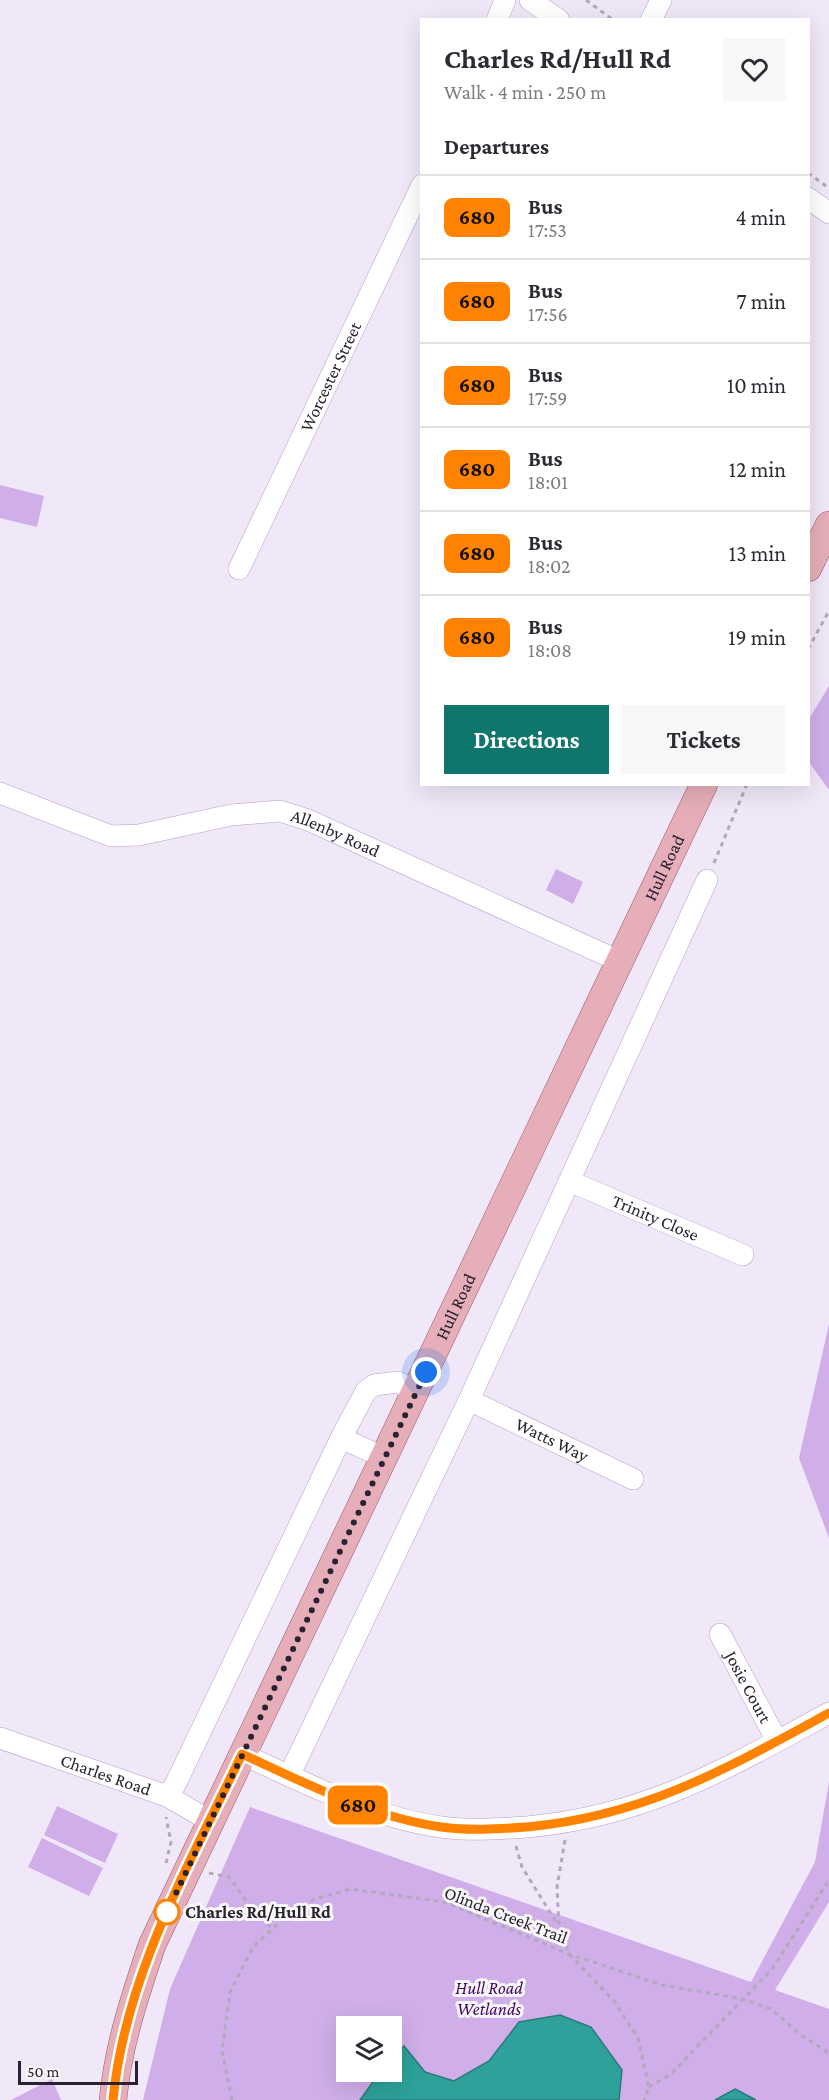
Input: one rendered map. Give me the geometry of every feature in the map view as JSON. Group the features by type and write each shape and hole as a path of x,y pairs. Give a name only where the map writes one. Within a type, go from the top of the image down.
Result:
{"main road":[{"path":"810,563 829,525"},
{"name":"Hull Road","path":"113,2100 116,2068 130,2010 176,1867 210,1821 416,1393 703,786"}],"street":[{"path":"497,18 505,0"},
{"path":"530,0 556,18"},
{"path":"652,18 661,0"},
{"name":"Worcester Street","path":"239,569 420,189"},
{"path":"810,199 829,213"},
{"name":"Allenby Road","path":"0,794 111,836 139,835 231,815 280,811 308,820 619,961"},
{"path":"289,1776 469,1400 707,880"},
{"name":"Trinity Close","path":"569,1180 744,1255"},
{"path":"167,1796 175,1785 341,1438 366,1391 374,1384 398,1382 416,1393"},
{"name":"Watts Way","path":"469,1400 633,1479"},
{"path":"341,1438 385,1458"},
{"name":"Josie Court","path":"720,1634 777,1741"},
{"path":"242,1754 348,1802 441,1827 489,1830 567,1823 623,1811 676,1792 829,1713"},
{"name":"Charles Road","path":"0,1738 167,1796 210,1821"}],"path":[{"path":"586,0 610,18"},
{"path":"810,175 829,189"},
{"path":"810,645 829,611"},
{"path":"707,880 746,786"},
{"path":"167,1796 166,1816 176,1867 229,1877 253,1911 272,1928"},
{"path":"559,1926 557,1887 567,1823"},
{"path":"510,1828 522,1866 559,1926 569,1954 614,2001 638,2038 649,2087 644,2100"},
{"path":"649,2087 671,2074 773,1968 829,1880"},
{"name":"Olinda Creek Trail","path":"232,2100 222,2051 230,1992 254,1947 286,1916 315,1899 350,1889 446,1902 569,1954 662,1985 743,1999 771,2009 801,2035 829,2053"}],"green space":[{"path":"0,485 44,496 37,527 0,518"},
{"path":"829,686 829,790 810,764 810,717"},
{"path":"556,869 583,882 573,904 546,890"},
{"path":"829,1324 829,1538 799,1458"},
{"name":"Hull Road Wetlands","path":"829,1782 829,1902 775,1990 829,2009 829,2100 143,2100 170,1989 250,1807 751,1982 815,1862"},
{"path":"57,1806 118,1834 105,1863 44,1835"},
{"path":"42,1838 103,1868 89,1896 28,1867"},
{"path":"52,2079 61,2100 11,2100"}],"shaded area":[{"path":"560,2015 591,2027 622,2070 619,2100 360,2100 373,2082 402,2082 402,2048 404,2046 425,2072 454,2081 489,2061 519,2022"},
{"path":"735,2089 756,2100 715,2100"}],"bus line":[{"name":"680","path":"113,2100 116,2068 130,2010 152,1945 242,1754 348,1802 441,1827 489,1830 567,1823 623,1811 676,1792 732,1766 829,1713"}],"place":[{"name":"Charles Rd/Hull Rd","path":"167,1912"}],"route":[{"path":"167,1912 426,1372"}]}
